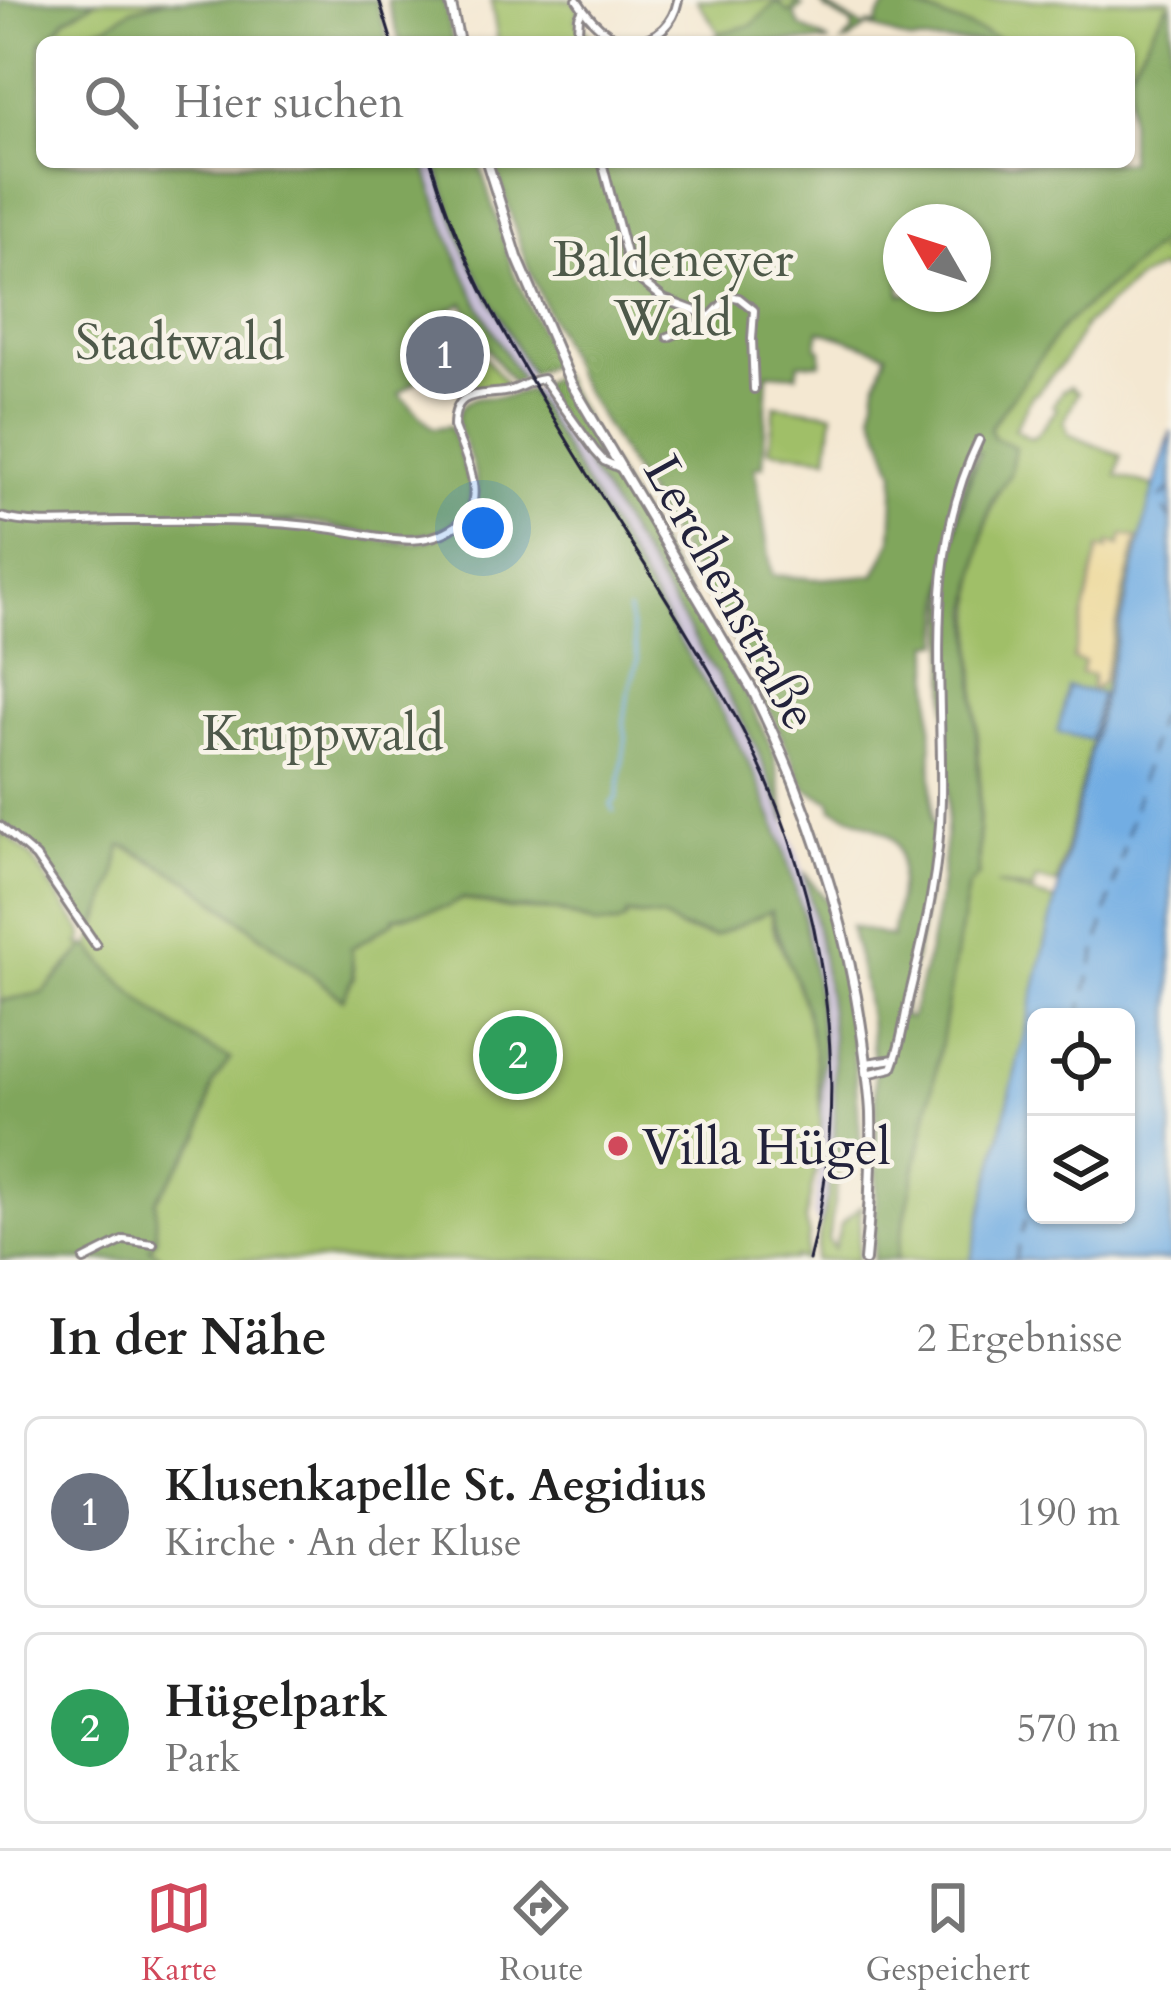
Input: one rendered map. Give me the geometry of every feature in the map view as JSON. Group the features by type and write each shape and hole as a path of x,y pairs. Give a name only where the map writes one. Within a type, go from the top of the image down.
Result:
{"main road":[{"path":"450,0 458,36"},
{"name":"Lerchenstraße","path":"489,168 517,257 571,383 729,646 778,742 805,812 833,898 854,986 866,1068 871,1109 865,1260"}],"street":[{"path":"577,0 612,36"},
{"path":"652,36 665,29 678,0"},
{"path":"577,36 583,10"},
{"path":"604,168 631,273 664,299 712,317"},
{"path":"668,337 712,317 730,296 739,298 754,310 754,389"},
{"path":"0,517 306,523 401,542 427,538 460,522 473,504 474,488 453,419 458,405 471,394 502,392 534,379 543,380 595,452 622,469"},
{"path":"866,1068 892,1068 896,1059 925,932 941,799 938,643 942,575 958,492 979,440"},
{"path":"0,826 36,857 96,945"},
{"path":"84,1260 124,1240 153,1244"}],"shaded area":[{"path":"426,168 437,168 467,256 531,374 521,379 483,318"},
{"path":"538,386 720,680 756,747 804,872 821,938 836,1068 834,1154 821,1229 813,1215 823,1051 817,991 804,919 782,843 757,779 722,712 529,390"}],"green space":[{"name":"Kruppwald","path":"0,0 97,0 65,19 55,32 60,36 36,36 36,168 426,168 465,274 521,379 513,383 474,331 464,303 416,326 423,336 411,351 424,375 399,394 433,428 450,426 472,490 468,509 449,527 401,539 305,521 259,521 397,543 444,534 470,508 476,490 475,473 458,426 459,413 475,398 529,390 722,712 757,779 804,919 823,1051 821,1115 807,1015 771,911 714,936 680,928 663,918 627,914 618,923 598,924 557,910 508,908 463,898 447,907 394,917 351,948 353,977 343,999 193,883 121,846 115,879 94,932 38,852 0,822 0,518 52,520 0,515"},
{"path":"97,0 167,0 132,9 108,25 73,36 55,32 65,19"},
{"name":"Kruppwald","path":"167,0 376,0 387,36 73,36 108,25 132,9"},
{"path":"387,0 444,0 452,36 398,36"},
{"path":"491,0 573,0 579,10 576,21 592,36 497,36"},
{"path":"697,0 797,0 798,2 789,14 777,1 752,26 719,33"},
{"path":"818,0 828,0 826,6 863,27 869,24 877,25 887,5 880,0 897,0 992,36 895,36 868,26 849,36 852,25 825,9"},
{"path":"897,0 1171,0 1135,60 1135,36 992,36"},
{"path":"777,1 789,13 798,2 803,6 794,14 800,26 819,36 717,36 752,25"},
{"name":"Baldeneyer Wald","path":"1167,5 1171,7 1171,233 1063,326 990,428 993,437 1015,447 1010,474 992,500 984,529 971,609 978,876 968,886 896,1260 873,1260 876,1092 868,1008 850,926 892,937 899,887 898,848 883,832 833,809 831,801 806,789 747,662 576,377 525,260 496,168 1135,168 1135,61","holes":["820,330 887,353 873,412 895,472 892,540 875,575 817,579 772,575 755,467 763,466 768,373 797,375 799,363 821,363","976,451 980,452 956,534 950,576 945,847 932,935 910,1018 902,1016 921,931 936,824 932,822 931,644 941,643 952,546 962,498"]},
{"path":"437,168 481,168 513,271 554,363 531,374 467,256"},
{"path":"1171,233 1171,242 1159,252 1171,257 1171,281 1161,268 1138,279 1085,325 1065,360 1033,394 1014,429 1030,438 1036,436 1057,409 1053,405 1062,391 1070,387 1078,393 1064,421 1068,434 1121,456 1117,476 1154,486 1057,884 1036,879 1033,890 996,884 1056,901 971,1260 896,1260 935,1076 968,885 979,875 976,583 993,504 1010,474 990,428 1063,326"},
{"path":"471,339 504,387 468,391 454,343"},
{"path":"559,374 734,670 773,750 787,822 756,747 720,680 538,386"},
{"path":"775,405 833,413 828,457 769,450"},
{"path":"0,830 31,856 82,931 79,944 86,946 43,993 0,1001"},
{"path":"121,845 193,883 342,999 354,977 351,949 394,918 463,899 509,909 557,911 597,925 618,924 627,915 663,918 680,929 713,937 770,911 775,935 795,976 815,1050 820,1149 805,1221 809,1235 804,1260 167,1260 149,1249 156,1240 155,1202 200,1136 213,1083 229,1059 154,1010 90,947 115,879"},
{"path":"804,872 826,900 852,1029 861,1146 845,1143 842,1154 834,1154 830,1012"},
{"path":"86,946 154,1011 230,1059 213,1083 200,1136 156,1200 156,1240 150,1249 167,1260 0,1260 0,1001 43,993"},
{"path":"834,1154 842,1154 828,1239 834,1249 841,1224 861,1206 857,1260 814,1260"}],"sand":[{"path":"1123,535 1137,538 1103,681 1091,688 1093,675 1081,673 1084,662 1073,659 1099,548 1108,550 1109,543 1120,546"}],"water":[{"path":"1171,431 1171,1260 971,1260 1027,1022 1027,1224 1135,1224 1135,1008 1030,1008 1149,504"},
{"path":"1068,687 1101,694 1090,740 1058,732"}],"waterway":[{"path":"614,811 611,804 617,798 628,694 638,660 628,611"}],"ferry route":[{"path":"1171,489 1159,499 1171,521"},
{"path":"1081,1008 1159,713 1171,650"},
{"path":"1015,1260 1027,1214"}],"railway":[{"path":"379,0 390,36"},
{"path":"433,168 459,240 494,313 723,694 771,791 794,855 812,921 830,1056 830,1125 809,1260"}],"place":[{"name":"Klusenkapelle St. Aegidius","path":"445,355"},
{"name":"Hügelpark","path":"518,1055"},
{"name":"Villa Hügel","path":"618,1146"}],"park label":[{"name":"Stadtwald","path":"180,341"}]}
